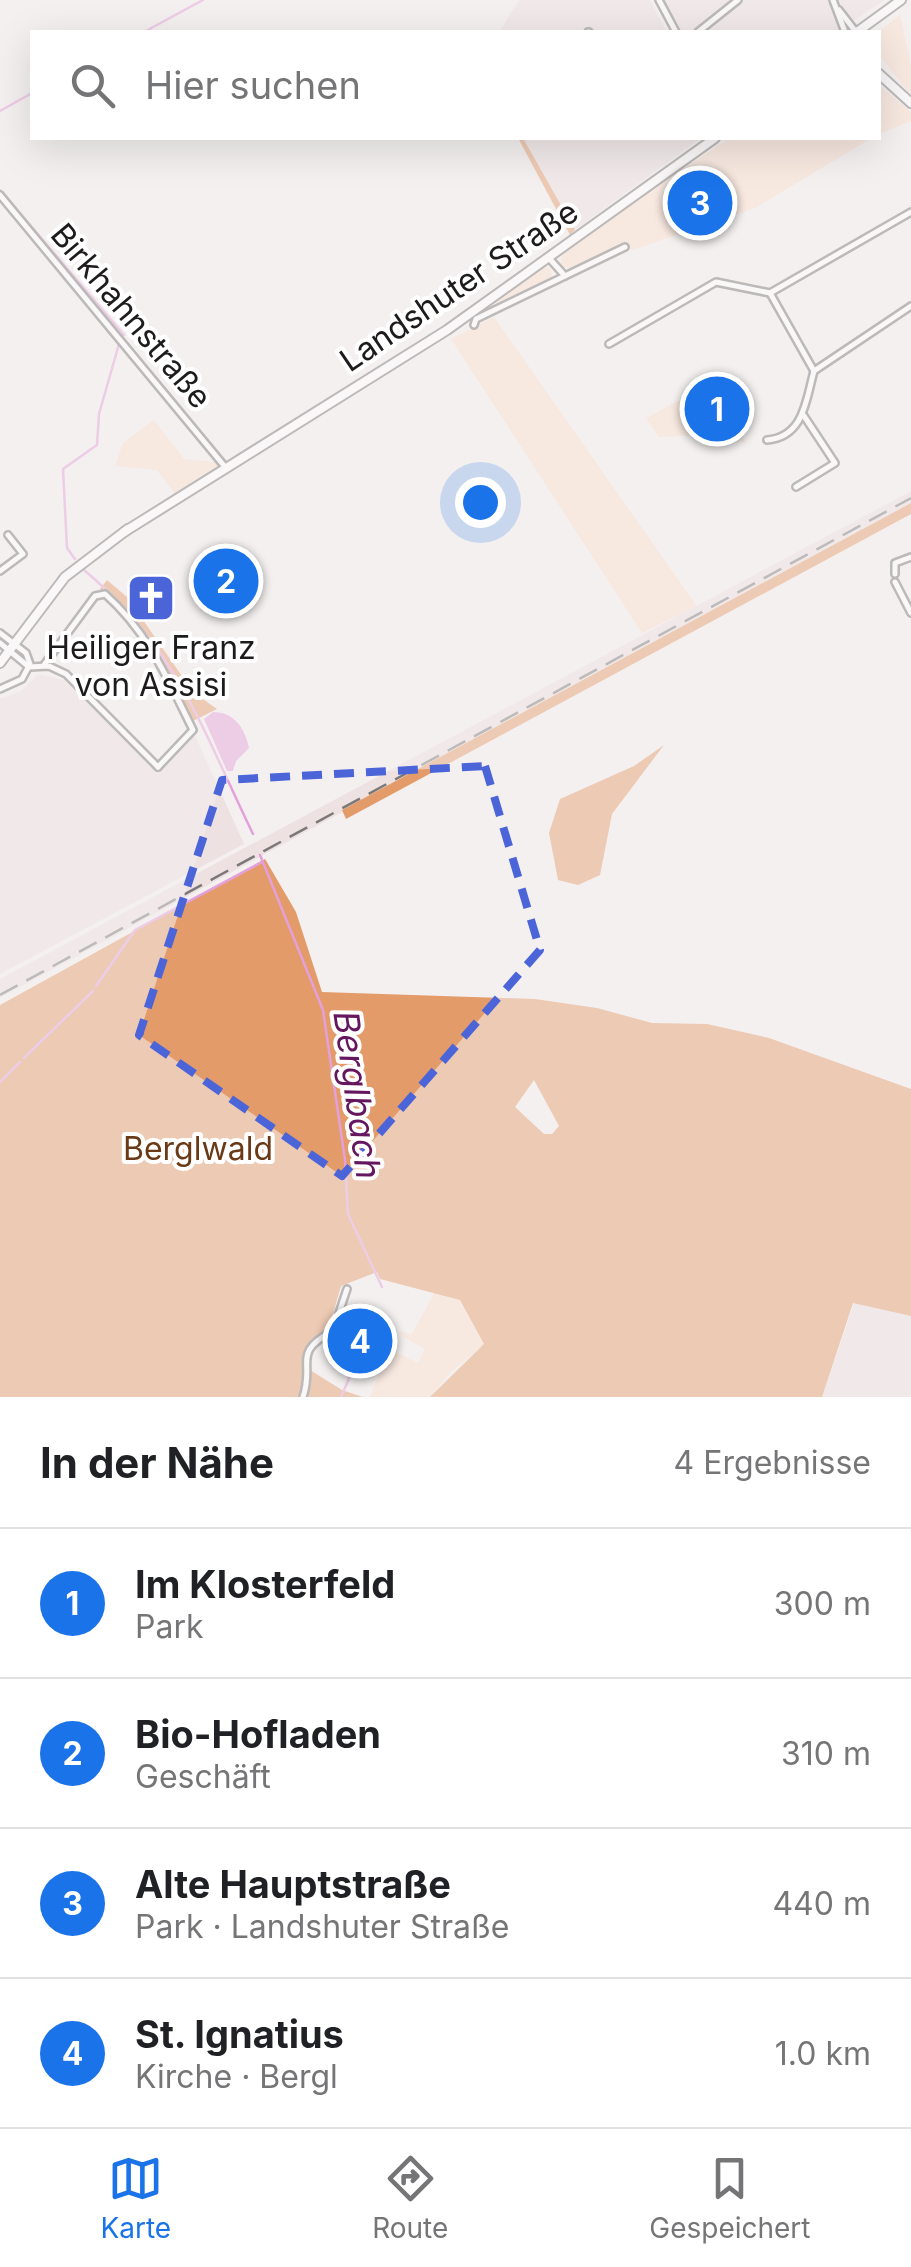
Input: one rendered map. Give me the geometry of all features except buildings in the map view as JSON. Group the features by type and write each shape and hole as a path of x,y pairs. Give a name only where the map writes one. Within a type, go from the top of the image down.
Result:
{"main road":[{"path":"859,30 901,0"},
{"path":"881,75 911,103"},
{"name":"Landshuter Straße","path":"0,663 77,565 446,330 712,140"}],"street":[{"path":"659,0 675,30"},
{"path":"700,30 738,0"},
{"path":"833,0 845,30"},
{"path":"836,8 854,30"},
{"name":"Birkhahnstraße","path":"0,195 226,468"},
{"path":"608,344 716,282 770,293 911,212"},
{"path":"474,325 476,318 625,248"},
{"path":"548,257 565,276"},
{"path":"767,440 796,426 804,416 814,371 770,293"},
{"path":"814,371 911,306"},
{"path":"796,488 834,462 804,416"},
{"path":"0,571 23,554 8,535"},
{"path":"895,574 895,563 911,556"},
{"path":"895,582 911,613"},
{"path":"44,665 95,596 104,594 116,604 156,654 193,730 158,767"},
{"path":"0,634 29,667"},
{"path":"0,643 12,647"},
{"path":"29,667 44,665 66,674 158,767"},
{"path":"0,689 22,679 29,667"},
{"path":"158,767 171,763"},
{"path":"303,1397 308,1350 316,1338 334,1331 347,1289"}],"highlighted area":[{"path":"485,766 540,950 342,1176 139,1035 222,780"}],"shaded area":[{"path":"519,0 650,0 666,30 500,30"},
{"path":"664,0 885,0 839,30 680,30"},
{"path":"900,15 911,64 911,95 881,58 881,30"},
{"path":"881,87 911,112 911,121 881,133"},
{"path":"524,140 698,140 575,230"},
{"path":"726,140 869,140 755,208 633,250 623,246 574,269 560,266 563,250"},
{"path":"543,267 551,269 552,280 482,314"},
{"path":"494,317 695,607 642,633 451,339"},
{"path":"709,384 746,443 704,435 659,437 646,418"},
{"path":"154,420 184,459 215,462 219,468 176,495 157,470 115,466 123,443"},
{"path":"911,491 911,503 0,998 0,979"},
{"path":"38,674 64,680 155,770 193,731 244,844 0,974 0,699 21,691"},
{"path":"213,712 233,718 247,741 249,748 236,761 233,771 227,771 204,719"},
{"path":"435,1292 460,1300 484,1344 450,1373 430,1397 370,1397 389,1349 418,1363 425,1349 400,1335 402,1331 411,1335"},
{"path":"854,1303 911,1316 911,1397 822,1397"}],"green space":[{"path":"519,140 524,140 575,230 570,235"},
{"path":"911,503 911,514 346,819 342,810"},
{"path":"107,580 127,597 193,692 217,709 193,721 143,632 100,589"},
{"path":"664,745 612,814 600,875 578,885 558,880 549,833 560,799 634,766"},
{"name":"Berglwald","path":"265,859 296,912 322,992 535,999 597,1008 652,1023 707,1024 769,1038 911,1089 911,1316 853,1303 822,1397 430,1397 484,1344 460,1300 380,1279 377,1272 341,1286 328,1331 309,1343 302,1365 342,1390 363,1397 0,1397 0,1005","holes":["534,1080 559,1126 552,1134 544,1134 515,1107"]}],"waterway":[{"name":"Berglbach","path":"148,30 203,0"},
{"name":"Berglbach","path":"0,111 30,94"},
{"name":"Berglbach","path":"0,190 124,335"},
{"name":"Berglbach","path":"75,559 67,548 63,469 97,445 99,414 119,344"},
{"name":"Berglbach","path":"84,570 116,599 165,660 202,725 253,834"},
{"name":"Berglbach","path":"260,855 323,1010 345,1160 348,1214 382,1287"},
{"path":"96,986 135,930 262,862"},
{"path":"24,1058 93,991"},
{"path":"0,1082 20,1062"},
{"name":"Berglbach","path":"358,1359 365,1342"},
{"name":"Berglbach","path":"341,1397 350,1376"}],"railway":[{"path":"0,995 911,498"}],"place":[{"name":"Alte Hauptstraße","path":"700,203"},
{"name":"Im Klosterfeld","path":"717,409"},
{"name":"Bio-Hofladen","path":"226,581"},
{"name":"Heiliger Franz von Assisi","path":"151,598"},
{"name":"St. Ignatius","path":"360,1341"}]}
